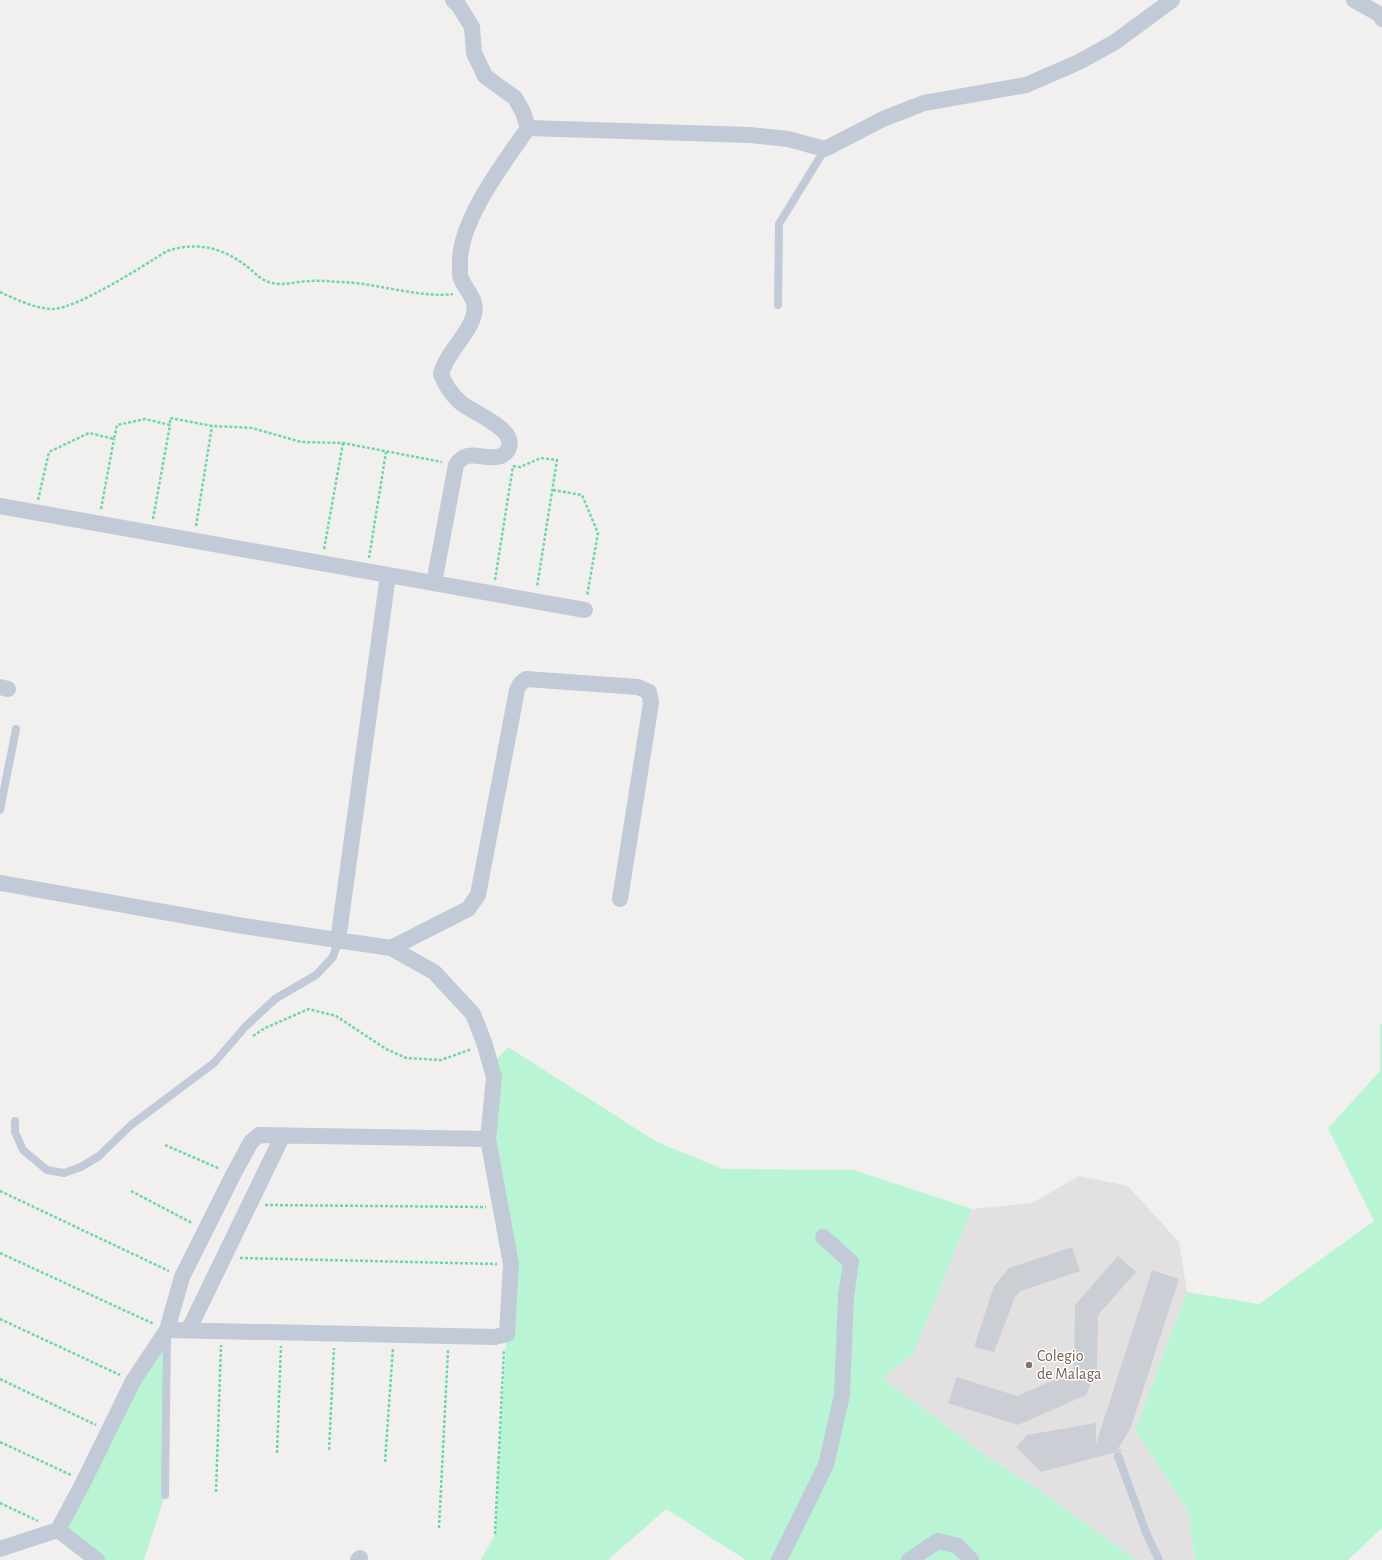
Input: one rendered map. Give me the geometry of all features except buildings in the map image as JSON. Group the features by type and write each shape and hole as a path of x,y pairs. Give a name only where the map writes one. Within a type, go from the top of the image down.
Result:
{"street":[{"path":"453,0 459,6 472,27 474,53 485,76 515,98 523,112 528,128"},
{"path":"528,128 750,135 788,139 825,150 883,119 924,104 1026,85 1033,82 1079,62 1115,42 1172,0"},
{"path":"1354,0 1381,15"},
{"path":"434,583 456,465 463,457 472,454 493,458 502,455 508,450 510,444 506,433 456,399 445,384 441,374 444,363 472,322 475,311 471,292 460,276 460,256 464,236 479,203 528,128"},
{"path":"0,506 584,610"},
{"path":"338,941 388,575"},
{"path":"391,948 468,909 478,895 517,690 526,679 638,687 649,692 651,703 620,899"},
{"path":"0,883 338,941 391,948 434,972 473,1014 484,1042 494,1077 488,1139 511,1264 506,1334 495,1337 335,1332 189,1329 167,1330"},
{"path":"0,1549 58,1530 133,1381 167,1330 182,1277 233,1174 251,1142 259,1135 488,1139"},
{"path":"189,1329 283,1135"},
{"path":"779,1560 826,1465 842,1395 846,1296 851,1262 824,1237"},
{"path":"58,1530 97,1560"},
{"path":"908,1560 938,1541 958,1546 972,1560"}],"lane":[{"path":"778,305 779,224 825,150"},
{"path":"0,810 16,729"},
{"path":"15,1121 15,1132 23,1150 47,1170 64,1173 80,1167 99,1156 131,1125 214,1063 245,1026 275,999 316,975 333,957 338,941"},
{"path":"165,1495 167,1330"},
{"path":"1118,1456 1147,1534 1159,1560"}],"path":[{"path":"0,292 31,304 52,309 70,305 167,251 180,247 202,246 225,252 269,283 278,284 312,281 365,284 414,292 446,295 471,292"},
{"path":"150,533 170,418 212,426 252,428 301,442 343,443 456,465"},
{"path":"98,523 117,425 145,419 170,425"},
{"path":"194,540 212,426"},
{"path":"36,512 50,452 89,434 114,439"},
{"path":"322,563 343,443"},
{"path":"367,571 386,452"},
{"path":"509,465 520,467 541,458 558,460 534,601"},
{"path":"493,594 513,466"},
{"path":"552,490 582,495 598,533 584,610"},
{"path":"252,1037 265,1028 309,1009 336,1016 386,1049 406,1058 416,1060 441,1060 465,1053 484,1042"},
{"path":"166,1145 233,1174"},
{"path":"0,1191 182,1277"},
{"path":"131,1191 205,1229"},
{"path":"249,1205 500,1207"},
{"path":"0,1253 167,1330"},
{"path":"223,1258 511,1264"},
{"path":"0,1319 133,1381"},
{"path":"216,1492 222,1330"},
{"path":"277,1453 282,1332"},
{"path":"329,1450 335,1332"},
{"path":"385,1462 394,1334"},
{"path":"495,1534 506,1334"},
{"path":"439,1528 449,1335"},
{"path":"0,1379 109,1431"},
{"path":"0,1442 84,1481"},
{"path":"0,1503 58,1530"}],"shaded area":[{"name":"Colegio de Malaga","path":"1079,1176 1128,1186 1179,1242 1187,1292 1135,1430 1188,1511 1195,1560 1136,1560 1131,1558 1042,1492 985,1455 883,1378 914,1352 972,1209 1032,1203"}],"green space":[{"path":"1382,1023 1382,1528 1348,1560 1195,1560 1188,1511 1135,1430 1187,1292 1259,1304 1374,1221 1328,1128 1380,1071 1380,1026"},
{"path":"508,1047 657,1142 723,1169 854,1170 972,1209 914,1353 883,1378 985,1455 1042,1492 1136,1560 746,1560 666,1509 608,1560 481,1560 495,1534 510,1276 488,1139 491,1066"},
{"path":"167,1330 165,1495 144,1560 97,1560 58,1530"}],"place":[{"name":"Colegio de Malaga","path":"1029,1365"}]}
